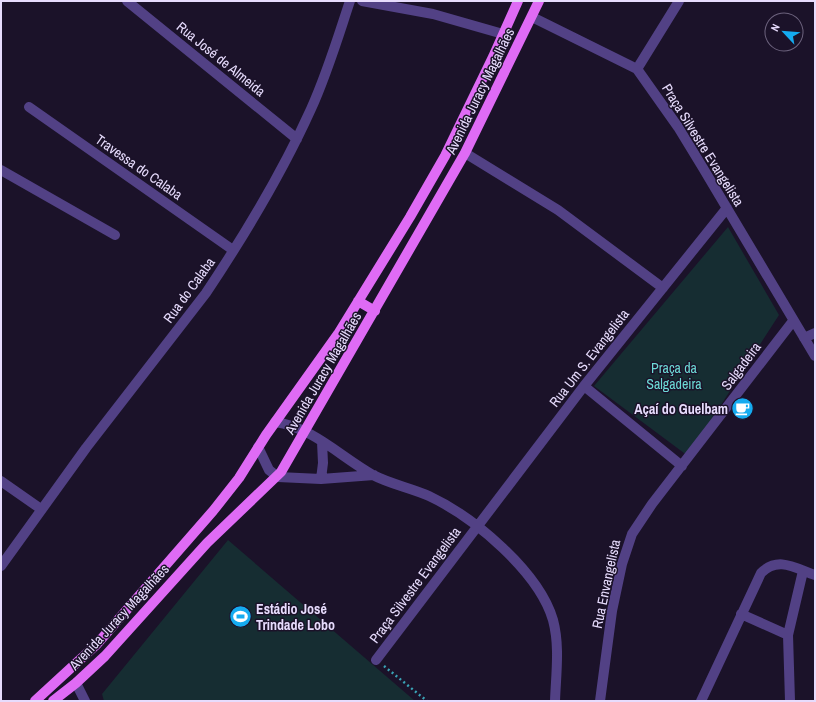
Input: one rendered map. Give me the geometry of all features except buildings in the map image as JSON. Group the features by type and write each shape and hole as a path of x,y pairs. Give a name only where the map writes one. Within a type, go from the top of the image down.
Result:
{"main road":[{"name":"Avenida Juracy Magalhães","path":"35,701 68,672 112,628 213,511 338,334 385,259 445,156 493,57 518,1"},
{"name":"Avenida Juracy Magalhães","path":"53,701 76,683 119,641 206,543 278,477 465,153 539,1"},
{"path":"493,57 509,65"},
{"path":"385,259 400,268"},
{"path":"358,301 375,311"}],"street":[{"name":"Rua José de Almeida","path":"127,1 296,139"},
{"name":"Rua do Calaba","path":"1,566 121,401 206,293 233,250 296,139 322,83 350,1"},
{"path":"362,1 433,14 503,34"},
{"path":"637,69 679,1"},
{"name":"Praça Silvestre Evangelista","path":"532,17 637,69 678,127 815,356"},
{"name":"Travessa do Calaba","path":"29,107 233,250"},
{"path":"465,153 558,210 663,288"},
{"path":"1,170 115,235"},
{"name":"Rua Um S. Evangelista","path":"476,527 584,386 727,208"},
{"name":"Salgadeira","path":"682,466 793,321"},
{"path":"804,338 815,333"},
{"path":"584,386 682,466"},
{"path":"275,422 290,425 305,431 374,475 418,491 445,504 476,527 522,567 540,591 548,606 553,621 557,646 555,701"},
{"path":"321,479 323,463 322,442"},
{"path":"258,447 269,470 278,477 321,479 374,475"},
{"name":"Rua Envangelista","path":"600,701 612,611 627,546 632,534 652,504 682,466"},
{"path":"1,481 41,509"},
{"name":"Praça Silvestre Evangelista","path":"376,660 476,527"},
{"path":"701,701 756,581 767,567 775,563 815,574"},
{"path":"790,701 788,635 803,570"},
{"path":"741,614 788,635"},
{"path":"76,683 85,701"}],"path":[{"path":"376,660 427,701"}],"green space":[{"name":"Praça da Salgadeira","path":"728,227 779,315 688,456 594,386"},
{"name":"Estádio José Trindade Lobo","path":"228,540 415,701 104,701 102,694"}],"place":[{"name":"Açaí do Guelbam","path":"743,409"},
{"name":"Estádio José Trindade Lobo","path":"241,617"}]}
